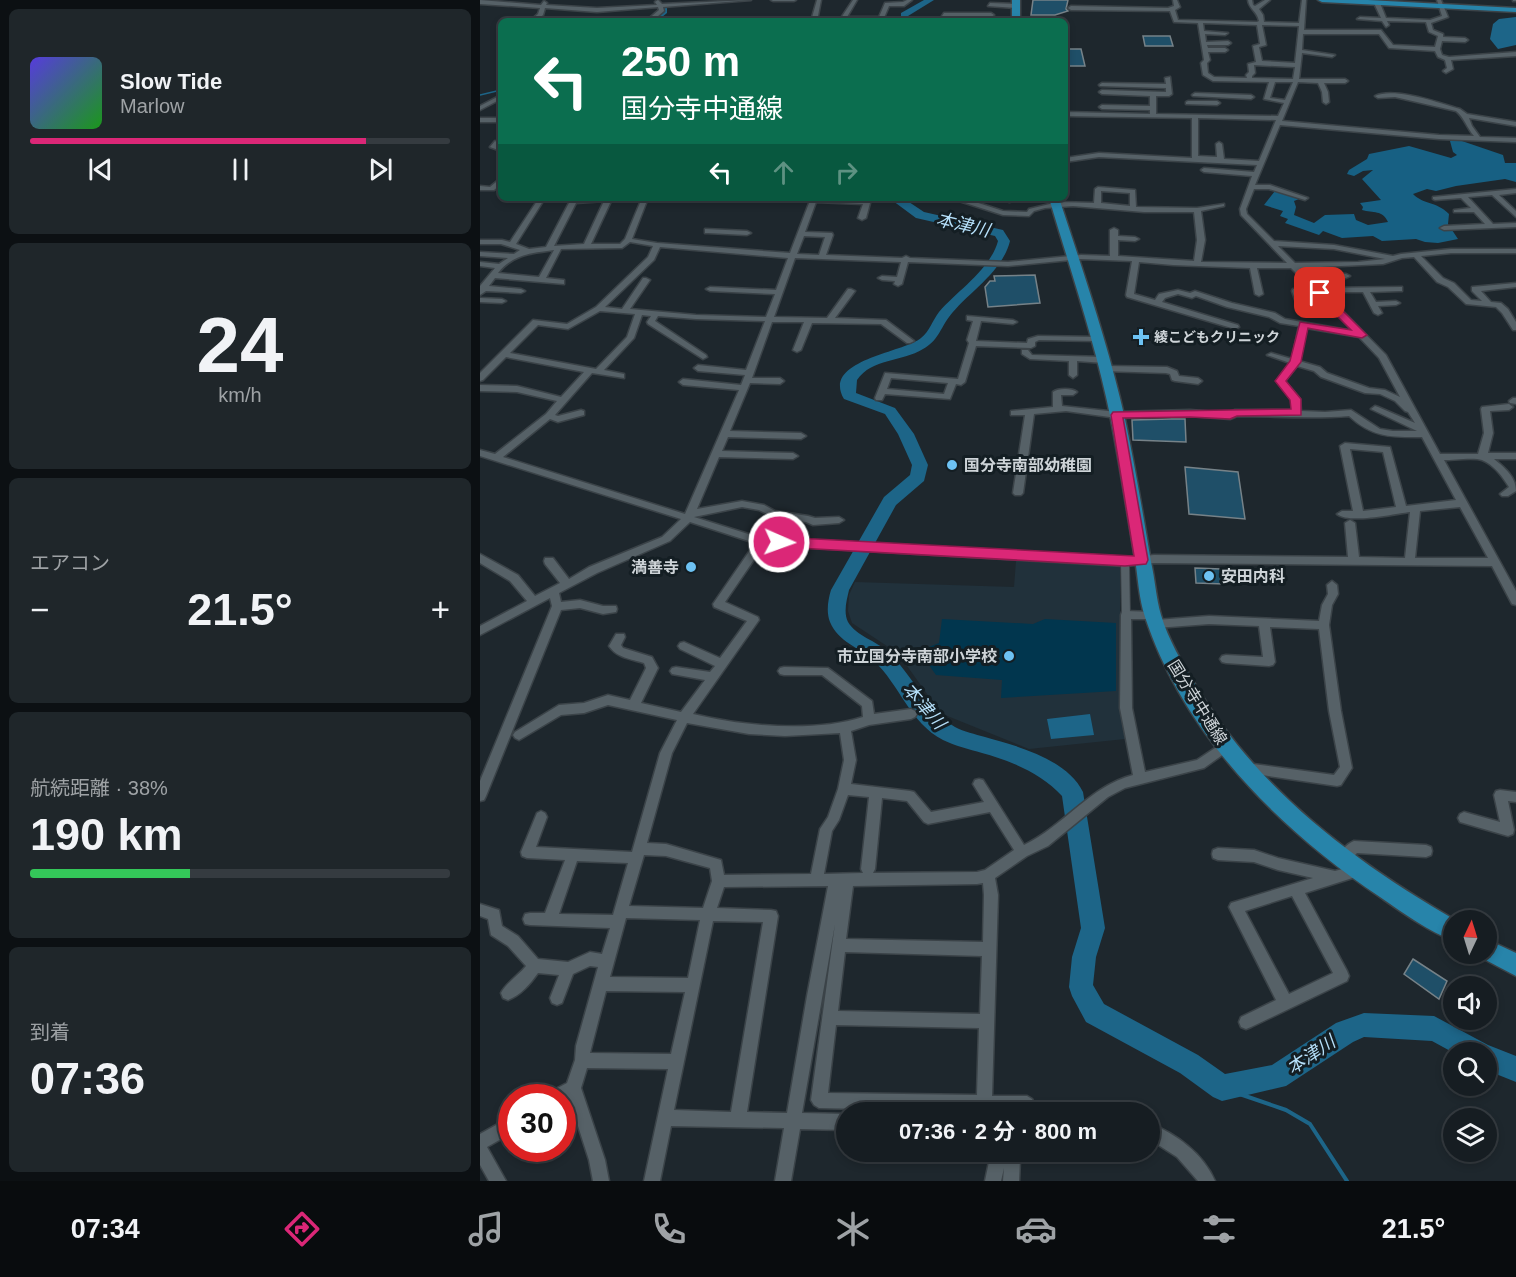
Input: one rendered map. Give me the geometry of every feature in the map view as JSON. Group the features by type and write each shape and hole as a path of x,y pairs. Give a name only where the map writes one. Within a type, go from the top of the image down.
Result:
{"main road":[{"path":"1322,0 1440,3 1516,10"},
{"name":"国分寺中通線","path":"1055,202 1098,339 1117,415 1133,561 1181,680 1224,747 1304,828 1357,871 1443,924"},
{"path":"1497,955 1516,965"}],"street":[{"path":"537,18 546,0"},
{"path":"480,2 597,10 674,0"},
{"path":"662,2 749,0"},
{"path":"773,0 794,0"},
{"path":"815,18 819,0"},
{"path":"844,18 855,0"},
{"path":"881,18 887,4 904,4 909,0"},
{"path":"1071,8 1172,9 1177,7 1175,0"},
{"path":"1250,0 1251,6 1256,8 1260,23 1263,45 1256,46 1259,63"},
{"path":"1256,8 1268,0"},
{"path":"1304,0 1296,81 1256,174 1243,209 1244,214 1292,266 1383,357 1516,601"},
{"path":"653,18 662,10 662,2"},
{"path":"944,15 990,18 992,7 989,3 1016,3"},
{"path":"1172,9 1173,20 1176,21 1260,23 1301,28 1381,32 1388,29 1377,3"},
{"path":"1384,21 1361,19 1429,24 1445,16 1440,3"},
{"path":"1200,21 1205,47 1205,74 1213,79 1344,81"},
{"path":"1429,24 1431,31 1441,35 1441,39"},
{"path":"1202,32 1225,33"},
{"path":"1381,32 1391,47 1437,49"},
{"path":"1441,39 1465,40"},
{"path":"1441,39 1438,41 1437,49 1440,56 1448,59 1516,54"},
{"path":"1205,47 1228,43"},
{"path":"1205,47 1225,50"},
{"path":"1298,51 1332,55"},
{"path":"1258,55 1267,56"},
{"path":"1284,57 1287,64"},
{"path":"1446,71 1450,69 1448,59"},
{"path":"1250,80 1251,64 1298,65"},
{"path":"1068,114 1103,115 1153,105 1169,94 1168,78"},
{"path":"1103,115 1102,81 1168,86"},
{"path":"1272,81 1267,99 1286,102"},
{"path":"1320,81 1326,102"},
{"path":"1195,95 1233,104 1234,97 1251,97"},
{"path":"1378,96 1395,95 1458,111 1465,115 1516,124"},
{"path":"1188,102 1208,99"},
{"path":"1102,100 1153,105 1195,116 1244,117 1319,128 1516,140"},
{"path":"1102,100 1153,105"},
{"path":"481,107 498,102"},
{"path":"1219,110 1242,111 1244,117"},
{"path":"488,120 498,115"},
{"path":"1465,115 1469,126 1478,138"},
{"path":"1195,116 1199,159 1205,173 1256,174"},
{"path":"480,120 498,120"},
{"path":"1068,160 1099,155 1187,161 1221,159 1219,144"},
{"path":"1199,159 1261,163"},
{"path":"480,188 492,189 498,183"},
{"path":"1251,187 1270,187 1305,198"},
{"path":"1096,205 1098,189 1133,191 1133,209"},
{"path":"1435,198 1516,191"},
{"path":"1494,193 1516,215"},
{"path":"1463,195 1490,225"},
{"path":"512,245 540,201"},
{"path":"549,248 572,201"},
{"path":"586,247 608,201"},
{"path":"481,291 500,266 525,250 622,246 628,240 644,201"},
{"path":"480,631 593,570 666,539 690,515 747,380 813,201"},
{"path":"858,201 867,203 862,218"},
{"path":"962,201 1003,213 1029,214"},
{"path":"1029,226 1031,210 1055,202 1133,209 1197,210 1222,205"},
{"path":"1197,210 1201,240 1197,264"},
{"path":"1456,211 1476,210"},
{"path":"1444,228 1516,225"},
{"path":"694,248 708,230 747,233"},
{"path":"802,234 829,235 822,256"},
{"path":"1114,258 1114,234 1135,239"},
{"path":"628,240 657,245 794,256 906,258 982,263 1114,258 1197,264 1292,266 1366,264 1416,255 1471,250 1516,251"},
{"path":"480,242 502,242 525,250"},
{"path":"1270,243 1334,247 1393,259"},
{"path":"480,378 536,322 568,327 599,309 651,258 657,245"},
{"path":"541,280 559,247"},
{"path":"480,254 513,256"},
{"path":"1416,255 1440,280 1451,285 1469,302 1498,305 1505,311 1516,328"},
{"path":"882,278 899,281 906,258"},
{"path":"1136,259 1130,295 1184,310 1189,314 1207,317"},
{"path":"480,264 500,266"},
{"path":"1253,265 1259,294"},
{"path":"480,276 561,282"},
{"path":"1304,277 1346,276"},
{"path":"624,312 646,280"},
{"path":"1488,303 1475,289 1516,285"},
{"path":"710,289 780,292"},
{"path":"1301,306 1296,291 1399,289"},
{"path":"481,291 521,291"},
{"path":"830,320 851,291"},
{"path":"1366,291 1378,313"},
{"path":"1157,304 1162,296 1178,292 1192,296 1195,293 1230,305 1272,315 1283,321 1362,335"},
{"path":"480,300 502,301"},
{"path":"1374,304 1396,303"},
{"path":"1189,306 1194,312 1235,327"},
{"path":"599,309 655,315 883,322 910,341"},
{"path":"496,458 549,416 563,400 630,338 634,332 634,321 639,314"},
{"path":"655,315 651,322 703,357"},
{"path":"1013,322 974,319 970,340 974,343 1031,346 1031,341 1038,338 1098,339"},
{"path":"796,350 809,320"},
{"path":"1297,413 1296,399 1281,381 1295,362 1303,324"},
{"path":"953,381 947,397 881,394 888,375 938,375 961,382 974,343"},
{"path":"1025,352 1030,357 1073,359 1167,370 1174,373 1175,378 1198,381"},
{"path":"503,354 621,376"},
{"path":"1271,355 1368,391 1382,392 1405,404 1411,416 1416,418"},
{"path":"1073,359 1073,375"},
{"path":"480,365 490,366"},
{"path":"698,368 747,380"},
{"path":"683,382 780,381"},
{"path":"480,388 517,389 563,400"},
{"path":"1058,409 1057,392 1073,392"},
{"path":"1482,456 1489,441 1490,426 1485,409 1513,403"},
{"path":"1014,413 1058,409 1117,415 1351,414 1366,428 1377,433 1424,432"},
{"path":"1375,409 1424,432"},
{"path":"1018,493 1030,411"},
{"path":"549,416 558,419 581,413"},
{"path":"725,434 801,436"},
{"path":"1359,515 1345,446 1387,449 1402,510"},
{"path":"480,453 690,515 761,541 1133,561 1494,562"},
{"path":"717,454 793,456"},
{"path":"1482,456 1511,480 1515,488 1505,495"},
{"path":"1438,457 1516,456"},
{"path":"1342,514 1359,515 1463,503"},
{"path":"690,515 742,504 761,507 773,514 808,519 813,522 839,520"},
{"path":"1410,562 1415,508"},
{"path":"1350,523 1354,561"},
{"path":"574,1084 600,984 666,753 685,716 754,620 718,604 761,541"},
{"path":"480,558 514,578 534,602"},
{"path":"549,561 567,584"},
{"path":"1133,561 1126,615 1126,708 1140,778"},
{"path":"1243,768 1337,781 1346,768 1335,711 1324,626 1328,605 1333,594 1332,585"},
{"path":"480,796 557,606 554,592"},
{"path":"557,606 580,604 603,610 612,609"},
{"path":"1126,615 1155,620 1209,620 1324,626"},
{"path":"1226,659 1269,662 1264,624"},
{"path":"620,637 615,646 619,651 648,660 652,668 634,705"},
{"path":"684,646 722,664"},
{"path":"676,670 713,677"},
{"path":"784,672 824,671 868,704 868,720"},
{"path":"519,735 559,710 584,708 608,700 714,724 785,731 845,728 868,720 911,714"},
{"path":"816,880 826,829 833,820 844,789 850,760 845,728"},
{"path":"719,881 977,878 988,875 1022,852 1043,842 1087,806 1122,783 1200,764 1224,747"},
{"path":"980,784 1022,852"},
{"path":"844,789 910,796 928,818 993,806"},
{"path":"868,869 876,792"},
{"path":"1464,818 1508,831 1500,795 1516,797"},
{"path":"542,817 527,852 573,855 638,854 666,850 716,864 719,881 708,914 652,1181"},
{"path":"1342,859 1354,848 1426,851"},
{"path":"1218,854 1254,856 1335,878"},
{"path":"550,919 573,855"},
{"path":"1285,1002 1236,907 1357,871"},
{"path":"841,880 839,945 819,1100 984,1102 991,896 988,875"},
{"path":"783,1181 841,880"},
{"path":"1246,1022 1342,976 1296,890"},
{"path":"480,910 494,915 496,930 513,941 535,966 568,969 590,959 607,961"},
{"path":"530,919 708,914 771,916 738,1119"},
{"path":"839,945 988,949"},
{"path":"508,993 523,981 535,966"},
{"path":"557,998 568,969"},
{"path":"600,984 693,986"},
{"path":"831,1018 988,1021"},
{"path":"582,1060 677,1062"},
{"path":"576,1097 597,1160 600,1181"},
{"path":"666,1118 836,1122"},
{"path":"480,1143 498,1132"},
{"path":"1160,1136 1172,1142 1196,1162 1207,1181"},
{"path":"480,1150 498,1181"},
{"path":"993,1181 997,1162"},
{"path":"1011,1181 1012,1162"}],"shaded area":[{"path":"1516,17 1516,45 1498,49 1490,39 1493,24 1499,19"},
{"path":"1459,140 1503,155 1505,163 1516,163 1516,182 1505,179 1436,191 1427,189 1413,194 1449,214 1448,224 1458,239 1438,243 1416,239 1382,241 1373,236 1342,238 1323,231 1319,235 1285,223 1288,219 1280,216 1283,211 1264,205 1275,191 1299,199 1294,201 1296,207 1294,215 1314,223 1325,215 1354,214 1356,220 1368,225 1388,222 1383,215 1362,210 1360,203 1381,200 1362,179 1373,170 1363,171 1354,176 1347,174 1349,170 1367,159 1369,154 1409,146 1451,158 1457,155 1453,152 1450,141"},
{"name":"市立国分寺南部小学校","path":"1016,561 1120,567 1120,707 1125,739 1029,749 945,715 937,708 893,650 852,623 848,611 849,595 855,582 1014,587"},
{"path":"942,619 1033,624 1045,619 1116,623 1116,691 1001,698 1002,680 936,675 919,651 939,643"},
{"path":"1090,714 1094,735 1051,739 1047,719"}],"building":[{"path":"1033,0 1068,0 1066,9 1068,11 1055,15 1031,15"},
{"path":"1143,36 1170,36 1173,46 1145,46"},
{"path":"1068,49 1081,49 1085,66 1068,66"},
{"path":"1035,275 1040,303 988,307 985,287 990,281 995,281 994,276"},
{"path":"1185,419 1186,442 1133,440 1132,420"},
{"path":"1185,467 1238,472 1245,519 1189,514"},
{"name":"安田内科","path":"1195,568 1221,569 1224,584 1196,583"},
{"path":"1413,959 1443,978 1443,990 1439,999 1404,974"}],"waterway":[{"name":"本津川","path":"904,18 904,15 930,0"},
{"path":"655,18 664,11 664,7"},
{"path":"480,95 498,91"},
{"name":"本津川","path":"899,201 920,215 999,233 1004,241 997,257 943,316 930,338 904,353 875,360 862,366 849,380 849,396 890,411 906,434 920,465 918,477 890,501 840,590 837,606 838,618 847,633 881,656 936,725 955,736 1032,762 1054,775 1072,792 1093,928 1084,957 1081,987 1095,1013 1189,1064 1222,1088 1277,1077 1345,1032 1364,1025 1434,1029 1458,1042"},
{"name":"本津川","path":"1497,1061 1516,1069"},
{"path":"1222,1088 1286,1110 1310,1124 1347,1181"}],"place":[{"name":"綾こどもクリニック","path":"1141,337"},
{"name":"国分寺南部幼稚園","path":"952,465"},
{"name":"満善寺","path":"691,567"},
{"name":"安田内科","path":"1209,576"},
{"name":"市立国分寺南部小学校","path":"1009,656"}],"route":[{"path":"779,542 1125,562 1142,560 1117,415 1190,413 1230,416 1235,413 1297,413 1296,399 1281,381 1295,362 1303,324 1362,335 1320,293"}]}
